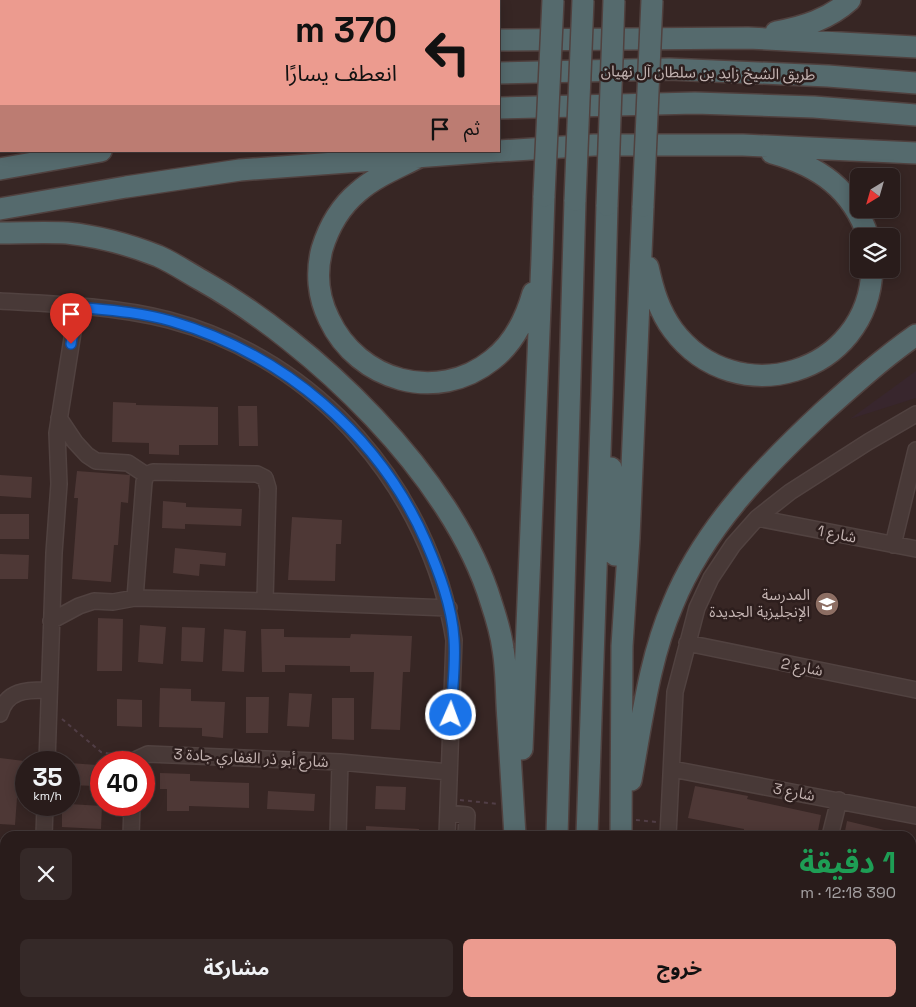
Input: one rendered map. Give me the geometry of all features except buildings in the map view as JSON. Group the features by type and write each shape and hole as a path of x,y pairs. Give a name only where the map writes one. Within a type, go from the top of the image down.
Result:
{"highway":[{"path":"517,831 553,0"},
{"path":"557,831 575,200 583,0"},
{"path":"587,831 614,0"},
{"path":"625,828 622,646 644,206 652,0"},
{"path":"748,38 812,24 850,0"},
{"path":"500,40 748,38 916,47"},
{"name":"طريق الشيخ زايد بن سلطان آل نهيان","path":"500,73 669,70 828,76 916,83"},
{"name":"طريق الشيخ زايد بن سلطان آل نهيان","path":"500,108 695,103 814,107 916,115"},
{"path":"500,151 594,145 743,145 916,152"},
{"path":"743,145 793,159 827,177 850,201 865,228"},
{"path":"0,170 96,152"},
{"path":"0,209 126,187 240,170 483,152"},
{"path":"421,156 357,192 338,213 323,246 319,263 319,281 324,307 337,335 356,356 384,374 419,382 447,380 477,370 500,353 521,326 530,304 542,258"},
{"path":"0,233 68,234 112,242 159,256 261,317 301,349 374,419 406,456 434,490 455,524 477,565 491,601 503,649 517,831"},
{"path":"642,244 656,300 678,336 694,352 710,362 731,371 750,375 772,376 793,372 817,361 839,345 853,328 862,311 869,292 871,278"},
{"path":"625,828 648,694 661,635 680,589 698,554 745,492 784,450 870,370 916,335"},
{"path":"602,394 614,488 616,600 622,646"}],"street":[{"path":"0,301 124,311 170,320 214,336 256,356 296,380 332,410 365,444 393,481 417,521 436,564 449,608 454,640 447,831"},
{"path":"47,751 51,621 59,484 56,433 77,307"},
{"path":"668,830 675,692 697,608 711,578 733,545 757,518 790,492 916,414"},
{"path":"59,418 75,442 87,455 96,461 128,464 146,475"},
{"path":"893,545 916,450"},
{"path":"146,475 153,472 257,474 265,478 268,488 265,601"},
{"path":"135,598 146,475"},
{"name":"شارع 1","path":"757,518 916,549"},
{"path":"51,621 79,606 94,601 113,602 135,598 449,608"},
{"name":"شارع 2","path":"687,643 916,690"},
{"path":"0,714 3,704 16,693 27,690 49,690"},
{"name":"شارع أبو ذر الغفاري جادة 3","path":"155,754 340,762 449,772"},
{"name":"شارع أبو ذر الغفاري جادة 3","path":"338,831 340,762"},
{"name":"شارع 3","path":"672,769 916,816"},
{"path":"831,831 839,800"},
{"path":"448,806 467,815 466,831"},
{"path":"44,831 45,816"},
{"path":"131,831 132,816"}],"path":[{"path":"49,709 100,751"},
{"path":"448,806 496,804 497,797"},
{"path":"625,828 668,830"}],"shaded area":[{"path":"916,371 916,398 850,419"}],"place":[{"name":"المدرسة الإنجليزية الجديدة","path":"827,604"}],"route":[{"path":"71,344 77,307 124,311 170,320 214,336 256,356 296,380 332,410 365,444 393,481 417,521 436,564 449,608 454,640 451,715"}]}
